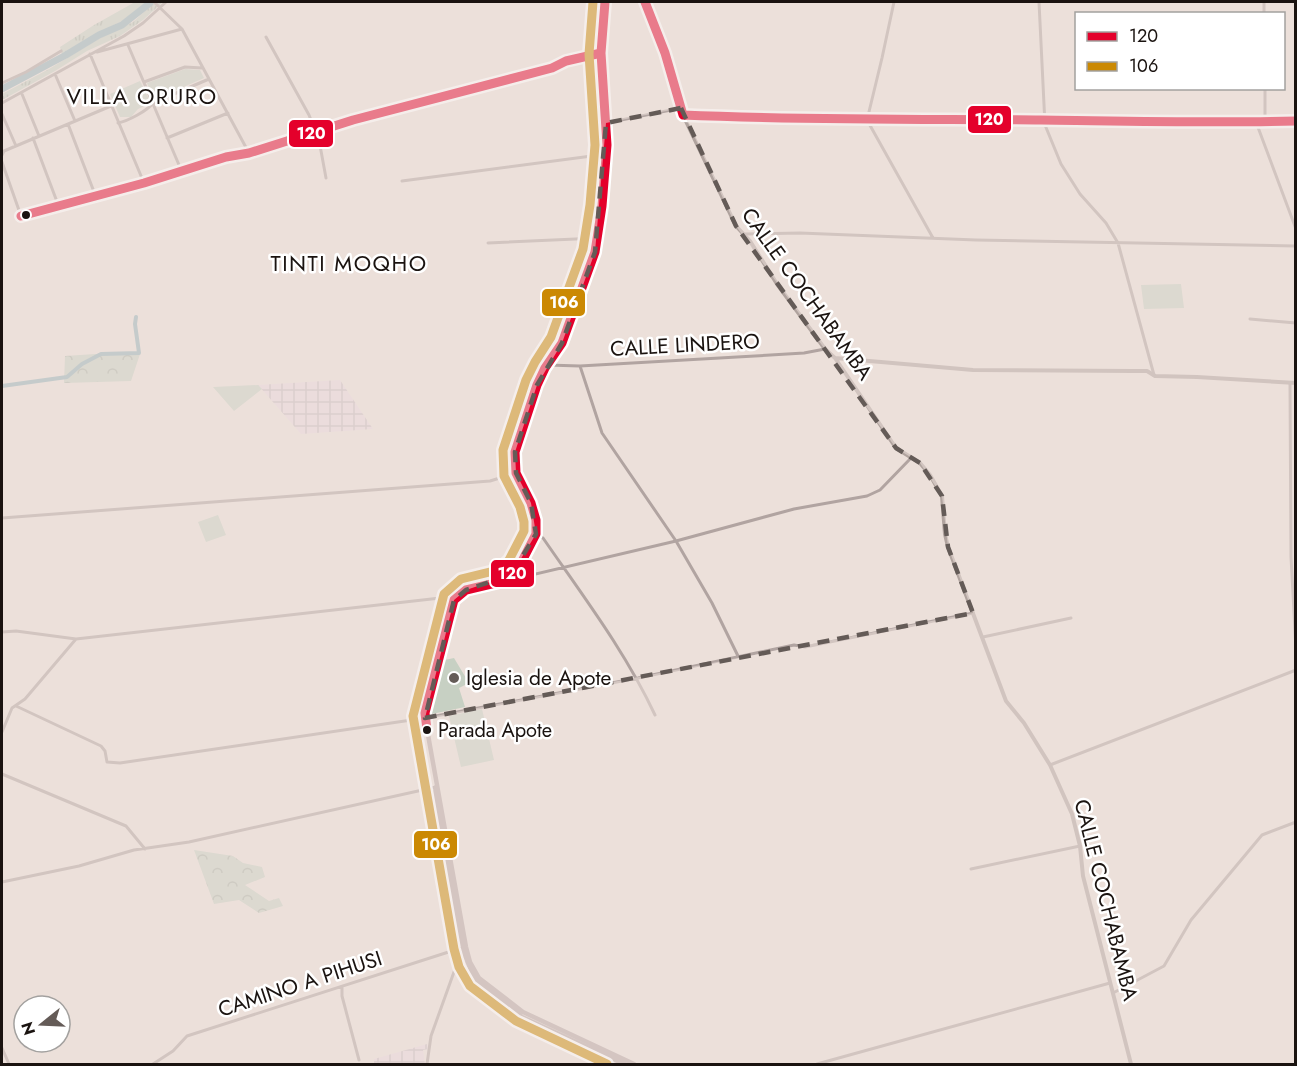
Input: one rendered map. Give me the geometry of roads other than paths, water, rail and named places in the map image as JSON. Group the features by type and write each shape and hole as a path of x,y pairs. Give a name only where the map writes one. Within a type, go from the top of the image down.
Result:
{"main road":[{"path":"605,2 601,53 607,154 598,238 574,313 560,347 537,385 515,452 516,472 531,503 536,520 536,534 519,567 504,580 466,590 452,604 425,718 435,793 464,947 475,980 522,1017 624,1065"},
{"path":"466,955 482,981 523,1012 634,1065"}],"street":[{"path":"154,2 182,29 249,153"},
{"path":"2,103 113,42 143,23 166,2"},
{"name":"CALLE COCHABAMBA","path":"645,2 665,53 683,115 731,216 777,284 834,358 896,448 925,469 942,496 948,548 1006,701 1024,723 1050,765 1072,814 1080,846 1083,876 1131,1065"},
{"path":"894,2 867,120 933,237"},
{"path":"1039,2 1044,120 1061,164 1080,194 1106,223 1118,243 1155,376"},
{"path":"90,54 182,29"},
{"path":"266,37 309,115 326,178"},
{"path":"128,45 182,172"},
{"path":"2,83 62,51"},
{"path":"2,162 21,216 96,197 226,157 249,153 353,120 601,53"},
{"path":"90,54 144,183"},
{"path":"143,82 185,67 202,68"},
{"path":"55,74 75,121"},
{"path":"118,123 129,121 153,103 210,79"},
{"path":"1265,90 1265,121"},
{"path":"22,94 39,136"},
{"path":"2,154 33,138 111,106"},
{"path":"606,123 681,108"},
{"path":"167,138 228,113"},
{"path":"2,114 16,146"},
{"path":"683,115 867,120 1197,123 1296,121"},
{"path":"1256,122 1296,229"},
{"path":"68,124 96,197"},
{"path":"33,138 59,207"},
{"path":"402,181 607,154"},
{"path":"2,185 9,183"},
{"path":"744,234 800,233 1296,246"},
{"path":"488,243 598,238"},
{"path":"1250,320 1296,323"},
{"name":"CALLE LINDERO","path":"547,366 804,353 825,349"},
{"path":"834,358 973,370 1133,370 1147,371 1155,376 1296,383"},
{"path":"580,366 602,433 676,541 722,621 738,656"},
{"path":"1290,383 1292,557 1296,649"},
{"path":"504,580 676,541 794,509 867,496 880,490 911,458"},
{"path":"2,519 490,482 516,472"},
{"path":"536,534 543,538 607,628 638,678 655,715"},
{"path":"2,632 16,631 76,639 458,596"},
{"path":"16,706 101,746 109,764 425,718 638,678 794,645 805,647 973,613"},
{"path":"983,637 1071,618"},
{"path":"2,732 12,708 45,678 76,639"},
{"path":"1050,765 1296,670"},
{"path":"2,774 126,826 145,849"},
{"path":"2,882 436,787"},
{"path":"1113,993 1164,966 1191,920 1262,836 1296,822"},
{"path":"971,869 1080,846"},
{"name":"CAMINO A PIHUSI","path":"153,1065 173,1051 187,1036 464,947"},
{"path":"427,1065 440,1008 459,958 466,955"},
{"path":"818,1065 1110,983"},
{"path":"342,987 342,996 359,1060"},
{"path":"2,1048 9,1065"}],"waterway":[{"path":"2,89 99,35 122,25 150,3"},
{"path":"2,386 67,377 82,364 101,354 139,353 136,317"}],"place":[{"name":"Iglesia de Apote","path":"454,678"},
{"name":"Parada Apote","path":"427,730"}],"district":[{"name":"VILLA ORURO","path":"142,96"},
{"name":"TINTI MOQHO","path":"349,263"}]}
